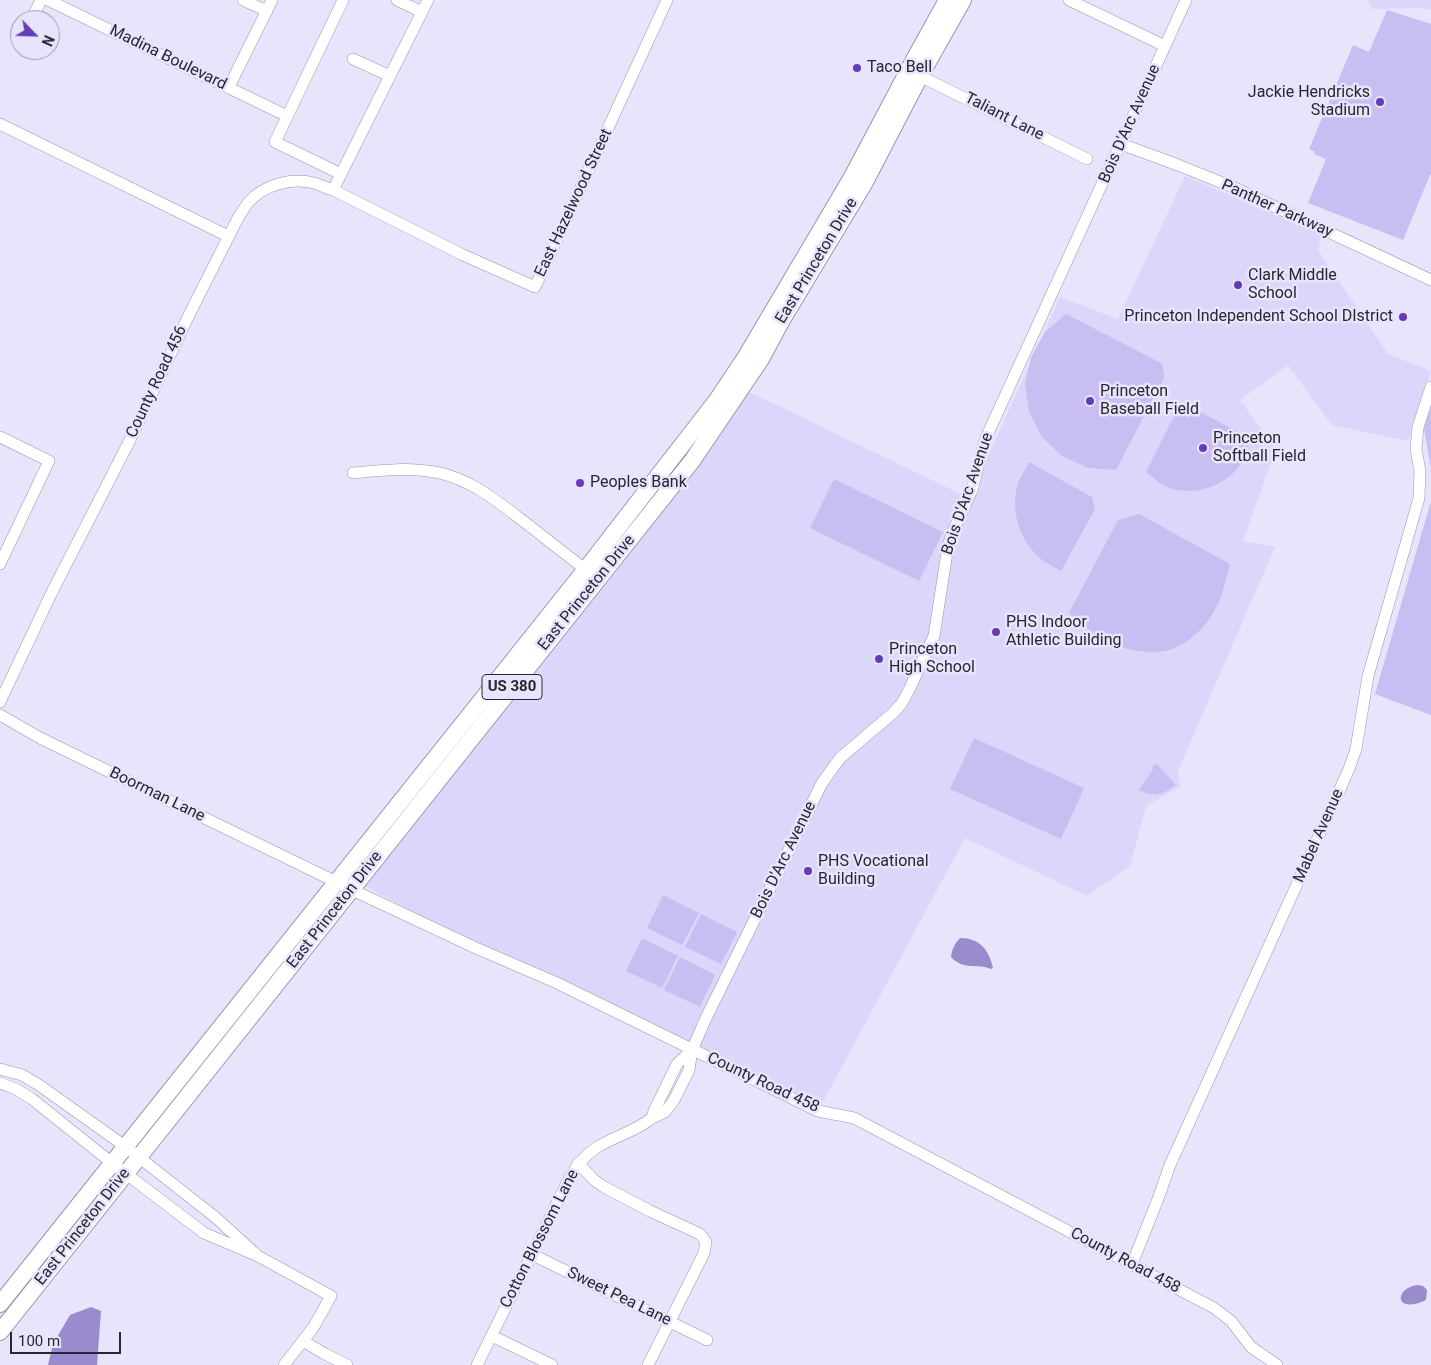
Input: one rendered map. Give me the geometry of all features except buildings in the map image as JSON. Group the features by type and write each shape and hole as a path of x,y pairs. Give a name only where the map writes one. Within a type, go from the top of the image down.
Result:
{"highway":[{"name":"East Princeton Drive","path":"0,1332 126,1173 132,1152 344,885 592,574 692,461 761,359 783,318 864,182 947,0"},
{"name":"East Princeton Drive","path":"592,574 677,451 745,358 905,90 920,76 962,0"},
{"path":"677,451 692,461"},
{"name":"East Princeton Drive","path":"0,1304 112,1163 132,1152"}],"street":[{"name":"Madina Boulevard","path":"48,0 287,116"},
{"path":"243,0 266,11"},
{"path":"229,88 272,0"},
{"path":"341,174 274,142 343,0"},
{"path":"397,0 422,12"},
{"path":"333,190 428,0"},
{"name":"East Hazelwood Street","path":"389,218 461,254 535,286 667,0"},
{"path":"1070,0 1165,46"},
{"name":"Bois D'Arc Avenue","path":"692,1050 822,784 840,758 897,708 906,696 920,667 934,636 948,546 972,490 985,440 1186,0"},
{"path":"353,59 390,76"},
{"name":"Taliant Lane","path":"920,76 1087,159"},
{"path":"0,124 228,236"},
{"name":"Panther Parkway","path":"1121,144 1235,188 1431,280"},
{"name":"County Road 456","path":"0,702 53,590 130,440 228,236 249,202 270,187 300,181 314,183 333,190 389,218"},
{"name":"Mabel Avenue","path":"1132,1264 1174,1156 1352,762 1368,676 1419,498 1420,471 1416,448 1418,426 1431,387"},
{"path":"0,437 49,461 0,564"},
{"path":"353,473 407,469 440,473 461,480 494,499 592,574"},
{"name":"Boorman Lane","path":"0,715 40,738 344,885"},
{"name":"County Road 458","path":"344,885 476,948 557,983 818,1111 854,1118 1214,1308 1232,1321 1251,1347 1277,1365"},
{"name":"Cotton Blossom Lane","path":"477,1365 578,1163 595,1148 634,1130 652,1118 654,1110 677,1064 692,1050"},
{"path":"0,1069 22,1075 39,1084 132,1152 215,1217 258,1256"},
{"path":"0,1084 16,1089 32,1099 204,1233 258,1256 331,1296 313,1328 284,1365"},
{"path":"578,1163 594,1180 604,1187 700,1234 706,1242 704,1253 648,1365"},
{"name":"Sweet Pea Lane","path":"531,1254 707,1340"},
{"path":"492,1336 552,1365"},
{"path":"303,1341 347,1365"}],"shaded area":[{"path":"1368,0 1431,0 1431,10 1422,8 1372,9"},
{"name":"Jackie Hendricks Stadium","path":"1387,10 1431,24 1431,175 1403,240 1308,203 1326,159 1314,154 1315,152 1309,149 1353,45 1369,52"},
{"name":"Princeton High School","path":"1185,176 1322,235 1318,250 1388,354 1431,371 1408,441 1332,425 1288,365 1240,400 1276,449 1243,541 1275,547 1178,771 1180,787 1146,806 1130,866 1087,896 965,838 818,1111 507,963 365,886 733,384 969,498 1060,297 1118,319"},
{"name":"Princeton Baseball Field","path":"1066,314 1161,363 1163,367 1164,377 1162,383 1116,470 1088,468 1062,456 1042,437 1029,412 1025,384 1031,357 1045,332"},
{"name":"Princeton Softball Field","path":"1185,404 1250,438 1245,457 1238,467 1230,476 1208,488 1184,491 1172,489 1161,484 1146,472 1178,408"},
{"path":"1431,407 1431,469 1424,428"},
{"path":"1029,462 1092,497 1095,509 1061,571 1043,561 1033,551 1018,524 1015,504 1016,494 1018,483"},
{"path":"834,479 943,532 919,581 810,528"},
{"path":"1431,501 1431,715 1375,694"},
{"path":"1139,514 1230,564 1220,599 1206,623 1184,643 1165,651 1130,650 1105,641 1069,613 1118,520"},
{"path":"974,738 1084,788 1061,839 950,789"},
{"path":"1157,764 1176,785 1167,791 1154,795 1139,790 1153,769 1153,765"},
{"path":"663,895 699,913 682,945 647,928"},
{"path":"701,914 737,932 721,964 685,947"},
{"path":"642,938 678,956 662,988 626,971"},
{"path":"960,938 973,940 982,946 989,956 993,968 961,964 951,957 954,947"},
{"path":"680,957 715,975 700,1007 664,990"},
{"path":"1418,1285 1423,1286 1427,1290 1426,1300 1416,1304 1403,1303 1401,1295 1404,1291"},
{"path":"91,1307 101,1311 97,1365 48,1365 53,1344 70,1315"}],"place":[{"name":"Taco Bell","path":"857,68"},
{"name":"Jackie Hendricks Stadium","path":"1380,102"},
{"name":"Clark Middle School","path":"1238,285"},
{"name":"Princeton Independent School DIstrict","path":"1403,317"},
{"name":"Princeton Baseball Field","path":"1090,401"},
{"name":"Princeton Softball Field","path":"1203,448"},
{"name":"Peoples Bank","path":"580,483"},
{"name":"PHS Indoor Athletic Building","path":"996,632"},
{"name":"Princeton High School","path":"879,659"},
{"name":"PHS Vocational Building","path":"808,871"}]}
